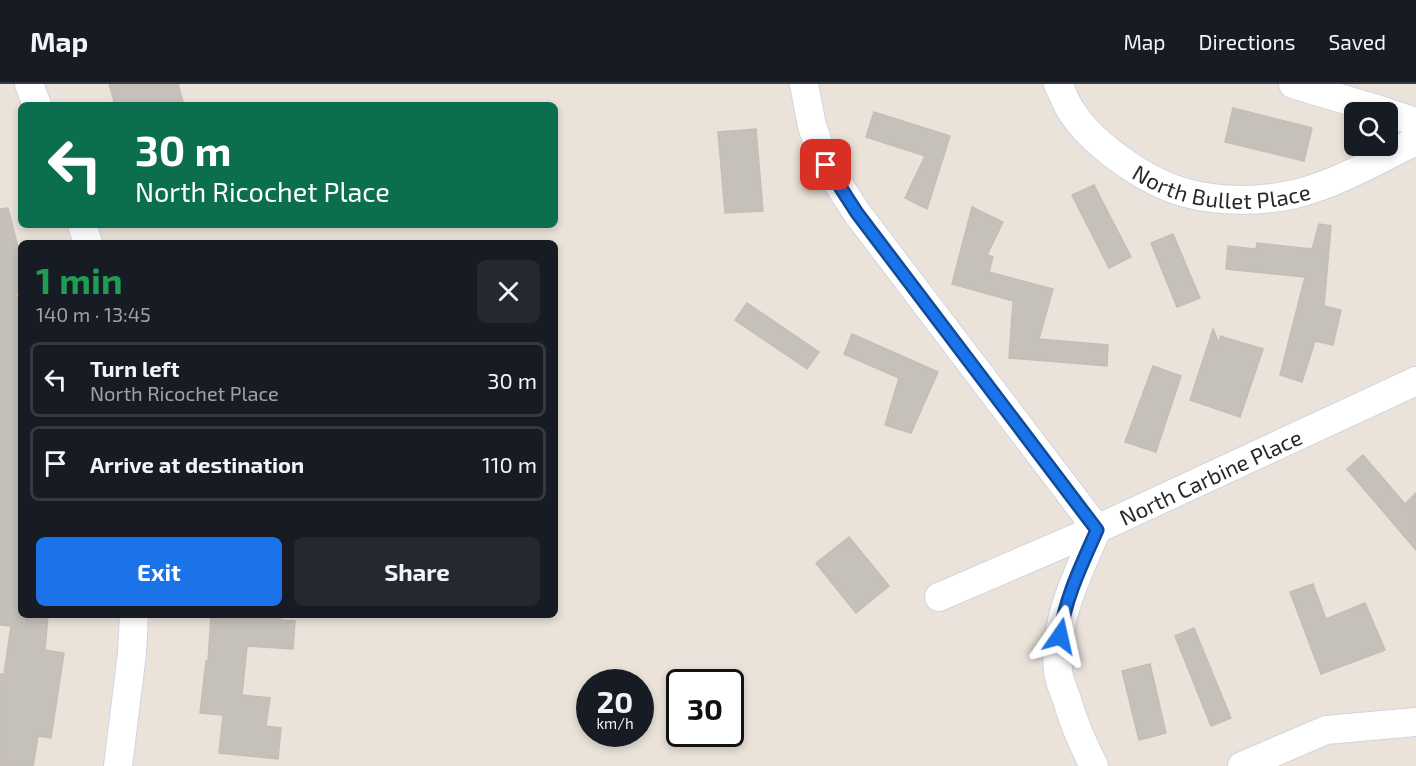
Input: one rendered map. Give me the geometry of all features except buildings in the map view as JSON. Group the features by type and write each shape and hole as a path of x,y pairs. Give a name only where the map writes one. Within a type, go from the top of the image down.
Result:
{"street":[{"path":"29,84 36,102"},
{"path":"804,84 812,126 826,165 857,213 1097,530 1063,615 1057,657 1058,674 1078,735 1094,766"},
{"name":"North Bullet Place","path":"1058,84 1070,110 1113,155 1148,176 1185,192 1222,198 1259,199 1296,194 1338,179 1416,141"},
{"path":"1293,84 1351,102"},
{"path":"1398,116 1416,122"},
{"name":"North Carbine Place","path":"939,597 1097,530 1416,381"},
{"path":"118,766 132,653 134,618"},
{"path":"1242,766 1326,730 1416,722"}],"route":[{"path":"826,165 857,213 1097,530 1070,594 1063,615 1060,636"}]}
